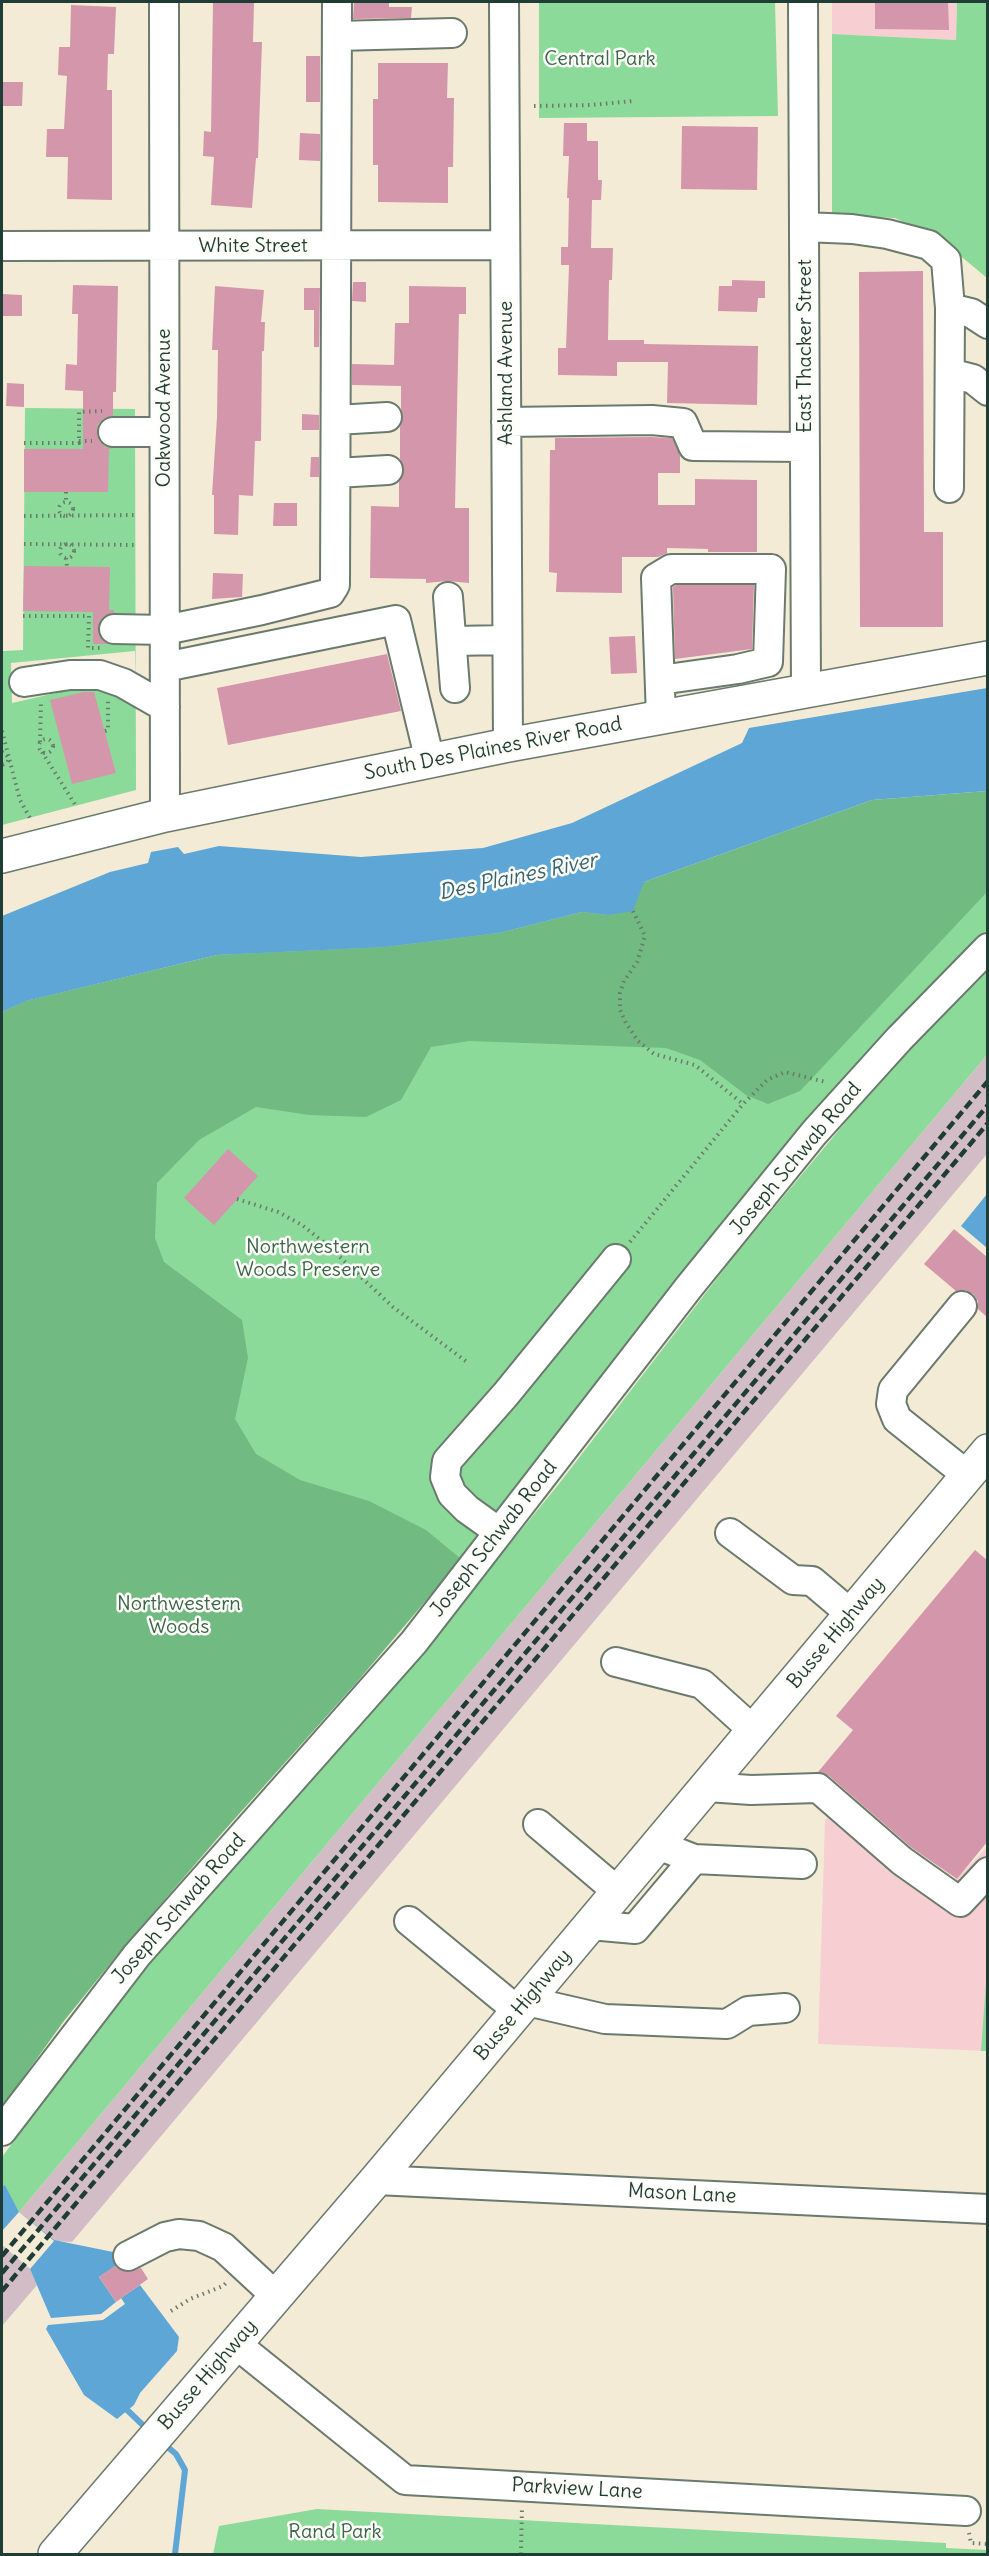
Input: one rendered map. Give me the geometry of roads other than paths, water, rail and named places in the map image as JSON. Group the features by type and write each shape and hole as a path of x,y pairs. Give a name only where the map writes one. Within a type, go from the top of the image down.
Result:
{"main road":[{"name":"South Des Plaines River Road","path":"2,856 165,815 508,745 807,690 986,654"},
{"name":"Busse Highway","path":"55,2554 376,2180 977,1463"}],"street":[{"name":"Oakwood Avenue","path":"164,2 165,815"},
{"path":"120,629 165,630 262,610 330,592 335,585 337,2"},
{"name":"Ashland Avenue","path":"504,2 508,745"},
{"name":"East Thacker Street","path":"803,2 807,690"},
{"path":"337,36 452,33"},
{"path":"804,227 852,229 887,234 929,245 946,260 950,308 949,488"},
{"name":"White Street","path":"2,246 505,245"},
{"path":"950,308 970,313 987,324"},
{"path":"950,373 973,379 987,391"},
{"path":"336,420 387,417"},
{"path":"506,422 652,420 683,423 693,446 805,447"},
{"path":"110,435 164,432"},
{"path":"336,473 388,470"},
{"path":"660,680 738,669 768,662 771,569 671,569 656,578 661,717"},
{"path":"448,597 455,688"},
{"path":"165,666 396,620 430,761"},
{"path":"452,641 507,640"},
{"path":"33,689 70,675 100,675 153,699 165,707"},
{"name":"Joseph Schwab Road","path":"2,2131 136,1955 414,1642 682,1296 814,1133 899,1039 987,948"},
{"path":"499,1532 467,1509 452,1494 445,1477 447,1461 506,1394 616,1259"},
{"path":"962,1306 893,1390 891,1404 897,1419 977,1463"},
{"path":"730,1533 793,1580 812,1581 851,1614"},
{"path":"616,1662 702,1684 754,1731"},
{"path":"707,1787 751,1790 818,1788 902,1861 960,1902 987,1872"},
{"path":"538,1824 618,1892"},
{"path":"658,1845 694,1859 802,1864"},
{"path":"590,1925 635,1929 694,1859"},
{"path":"409,1921 522,2006 605,2019 727,2024 748,2011 785,2008"},
{"name":"Mason Lane","path":"376,2180 987,2209"},
{"path":"128,2256 165,2236 179,2234 199,2236 223,2247 277,2296"},
{"name":"Parkview Lane","path":"236,2344 405,2480 966,2511"}],"water":[{"name":"Des Plaines River","path":"987,688 987,791 872,800 644,882 633,911 608,915 582,912 499,933 385,947 217,955 26,1001 2,1012 2,916 110,872 148,863 151,852 178,847 184,854 219,846 361,857 483,848 572,823 742,743 749,728"},
{"path":"987,1194 987,1248 961,1226"},
{"path":"5,2185 19,2212 54,2240 118,2253 123,2261 99,2277 116,2302 101,2314 51,2318 30,2269 2,2245 2,2187"},
{"path":"140,2285 179,2337 177,2351 140,2393 134,2405 117,2419 84,2395 46,2329 48,2325 103,2320 125,2304 121,2298"}],"waterway":[{"path":"122,2405 149,2431"},
{"path":"164,2444 176,2454 185,2470 175,2554"}],"railway":[{"path":"2,2256 988,1081"},
{"path":"2,2273 988,1105"},
{"path":"2,2291 988,1123"}],"park label":[{"name":"Central Park","path":"600,59"},
{"name":"Northwestern Woods Preserve","path":"308,1258"},
{"name":"Northwestern Woods","path":"179,1616"},
{"name":"Rand Park","path":"335,2532"}]}
